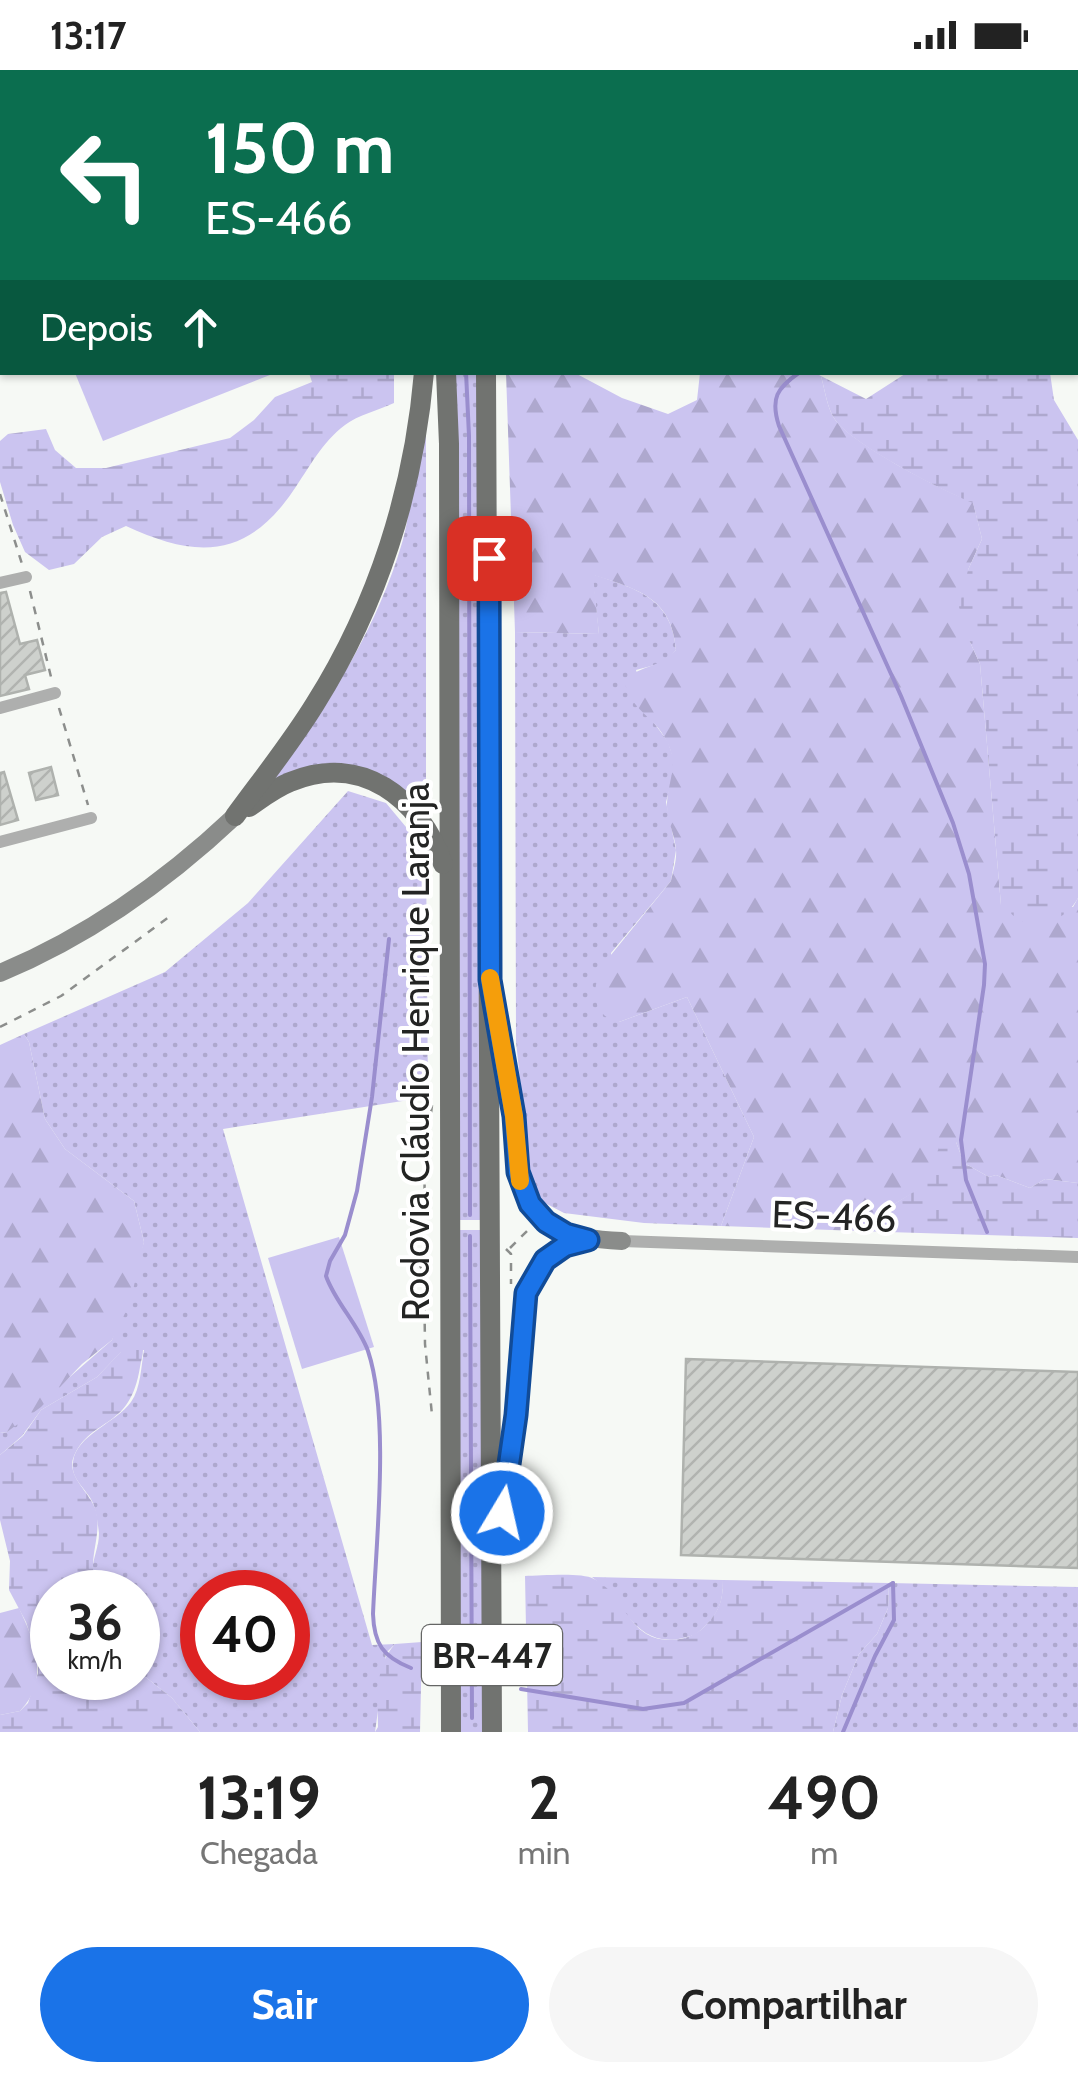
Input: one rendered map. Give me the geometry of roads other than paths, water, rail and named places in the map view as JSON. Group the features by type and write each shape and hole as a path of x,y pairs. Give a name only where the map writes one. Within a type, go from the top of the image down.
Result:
{"main road":[{"path":"235,816 316,704 366,608 402,506 424,375"},
{"name":"Rodovia Cláudio Henrique Laranja","path":"446,375 451,1732"},
{"name":"Rodovia Cláudio Henrique Laranja","path":"486,375 492,1732"},
{"path":"235,816 274,789 303,777 334,773 364,778 390,789 421,818 436,842 450,882"}],"street":[{"path":"0,583 26,577"},
{"path":"0,708 54,693"},
{"path":"0,973 52,950 118,912 179,867 235,816"},
{"path":"0,842 92,818"},
{"name":"ES-466","path":"490,980 524,1194 541,1218 566,1234 588,1240 1078,1257"},
{"name":"ES-466","path":"492,1578 512,1448 525,1298 530,1281 545,1260 565,1246 588,1240"}],"waterway":[{"path":"466,375 470,1215"},
{"path":"796,375 778,394 775,408 779,426 901,696 953,823 969,874 985,964 961,1140 966,1180 987,1232"},
{"path":"389,939 372,1097 357,1191 345,1235 326,1276 364,1341 375,1378 380,1444 375,1634 387,1654 411,1668"},
{"path":"470,1236 472,1718"},
{"path":"521,1689 643,1709 684,1703 893,1583"},
{"path":"843,1732 894,1620 893,1583"}]}
